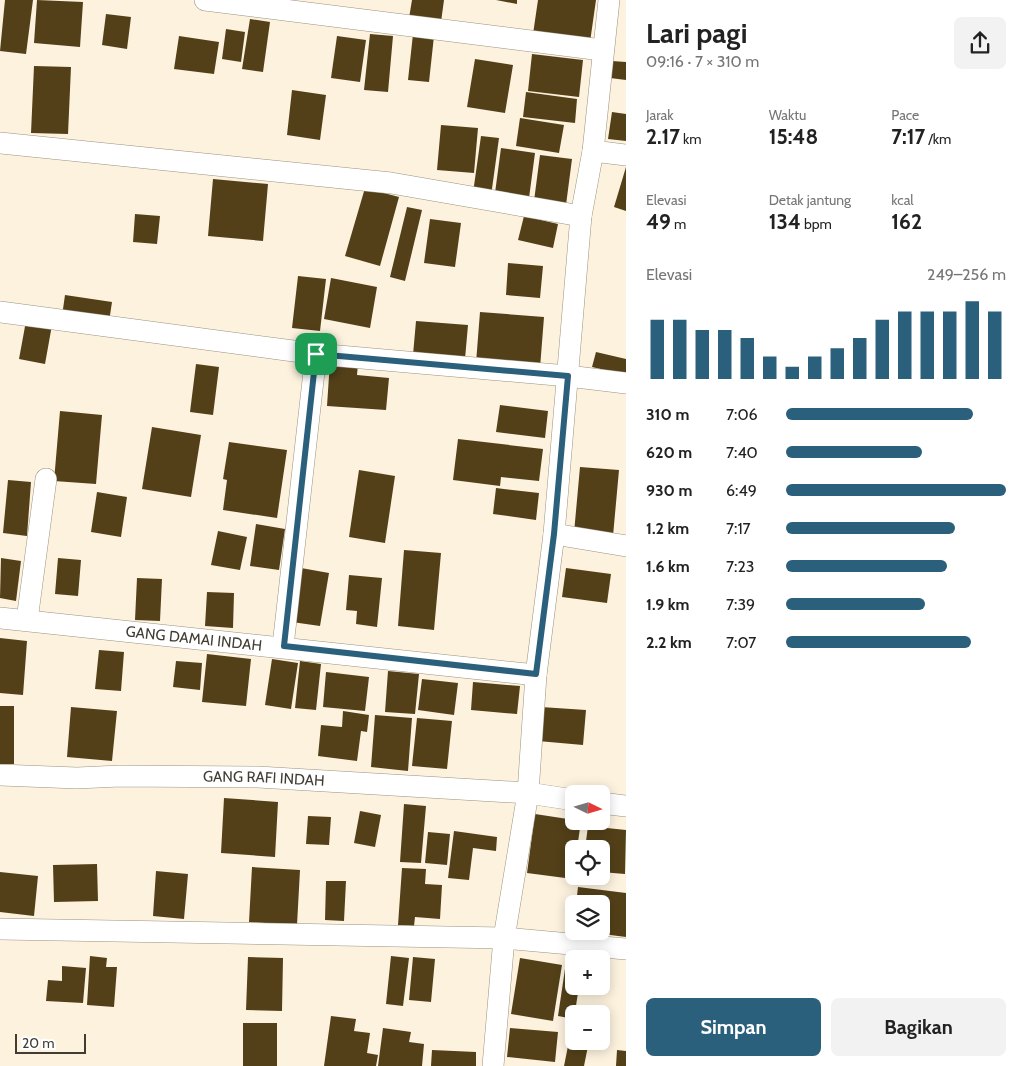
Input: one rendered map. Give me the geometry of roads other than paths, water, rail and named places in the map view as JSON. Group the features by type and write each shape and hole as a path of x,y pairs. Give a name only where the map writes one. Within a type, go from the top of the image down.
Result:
{"street":[{"path":"204,0 602,50"},
{"path":"492,1066 504,938 528,794 536,674 554,534 581,216 592,151 609,0"},
{"path":"0,143 391,183 581,216"},
{"path":"592,151 626,155"},
{"path":"0,312 316,354 568,376 626,383"},
{"path":"284,646 316,354"},
{"path":"27,620 46,479"},
{"path":"554,534 626,546"},
{"name":"GANG DAMAI INDAH","path":"0,618 284,646 536,674"},
{"name":"GANG RAFI INDAH","path":"0,775 76,778 120,776 258,777 528,794 565,799"},
{"path":"610,804 626,806"},
{"path":"0,929 504,938 626,950"}]}
